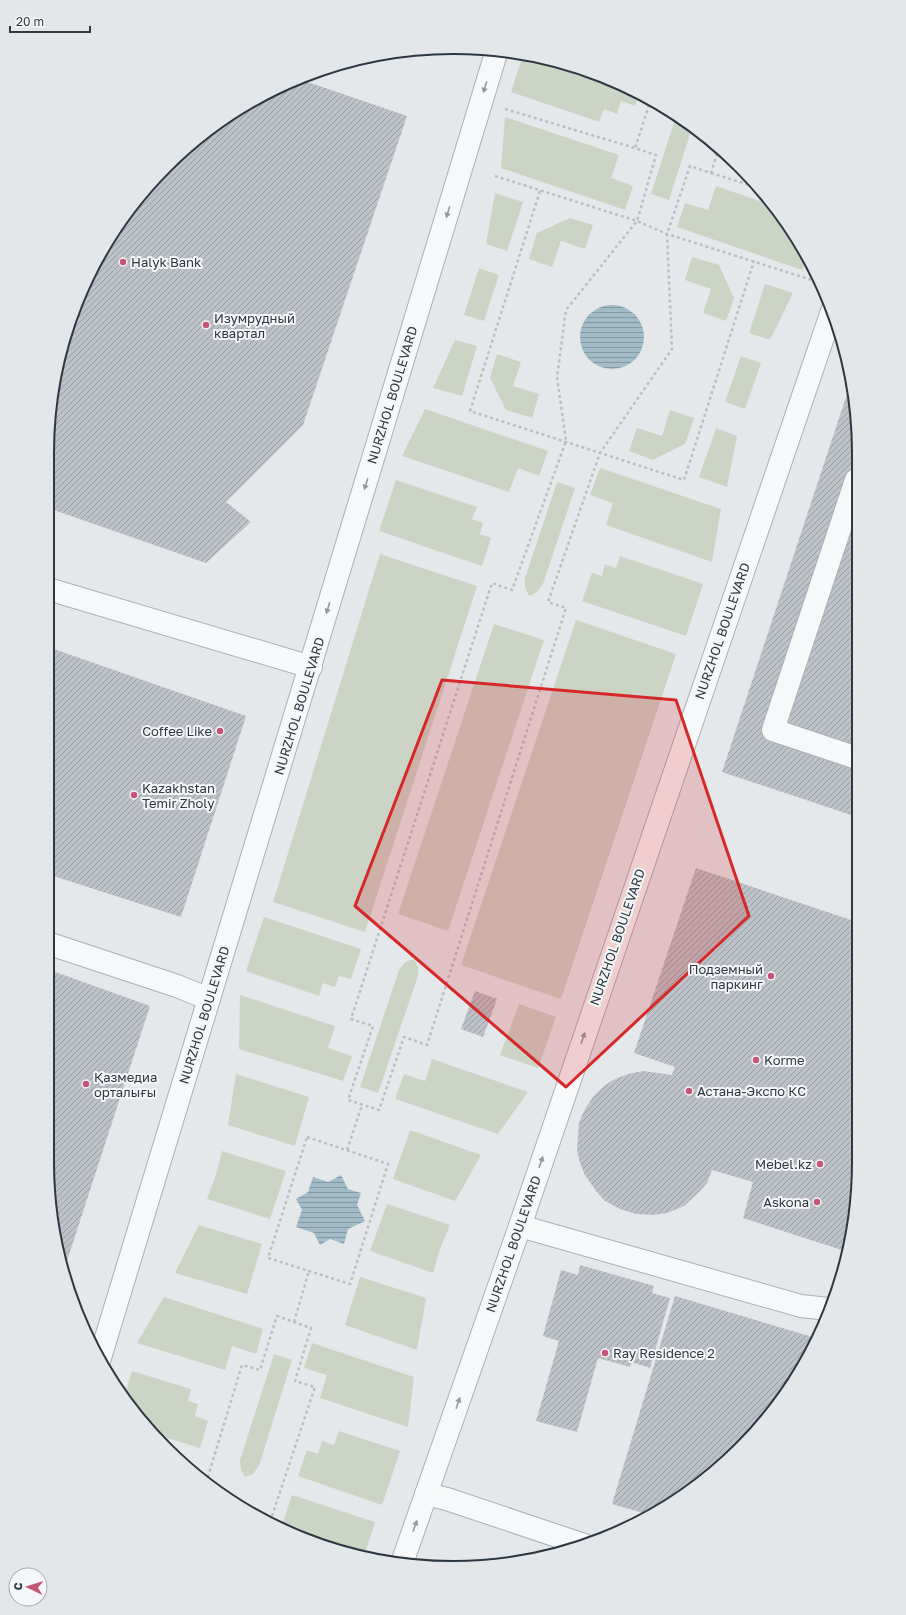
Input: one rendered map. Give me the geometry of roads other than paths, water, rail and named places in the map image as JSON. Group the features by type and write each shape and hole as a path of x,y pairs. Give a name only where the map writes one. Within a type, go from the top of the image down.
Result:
{"street":[{"name":"NURZHOL BOULEVARD","path":"102,1352 311,667 494,56"},
{"name":"NURZHOL BOULEVARD","path":"404,1558 520,1226 829,320"},
{"path":"852,492 773,730 852,756"},
{"path":"54,591 311,667"},
{"path":"54,945 176,986 209,999"},
{"path":"520,1226 801,1306 824,1309"},
{"path":"426,1494 448,1499 575,1542"}],"water":[{"path":"606,305 618,305 635,314 642,325 644,337 642,349 635,360 618,369 606,369 594,364 585,355 580,343 580,331 585,319 594,310"},
{"path":"341,1175 348,1189 361,1193 357,1205 365,1221 348,1229 344,1244 330,1239 320,1245 314,1233 296,1227 302,1210 296,1199 308,1192 313,1177 328,1182"}],"place":[{"name":"Halyk Bank","path":"123,262"},
{"name":"Изумрудный квартал","path":"206,325"},
{"name":"Coffee Like","path":"220,731"},
{"name":"Kazakhstan Temir Zholy","path":"134,795"},
{"name":"Подземный паркинг","path":"771,976"},
{"name":"Korme","path":"756,1060"},
{"name":"Қазмедиа орталығы","path":"86,1084"},
{"name":"Астана-Экспо КС","path":"689,1091"},
{"name":"Mebel.kz","path":"820,1164"},
{"name":"Askona","path":"817,1202"},
{"name":"Ray Residence 2","path":"605,1353"}]}
